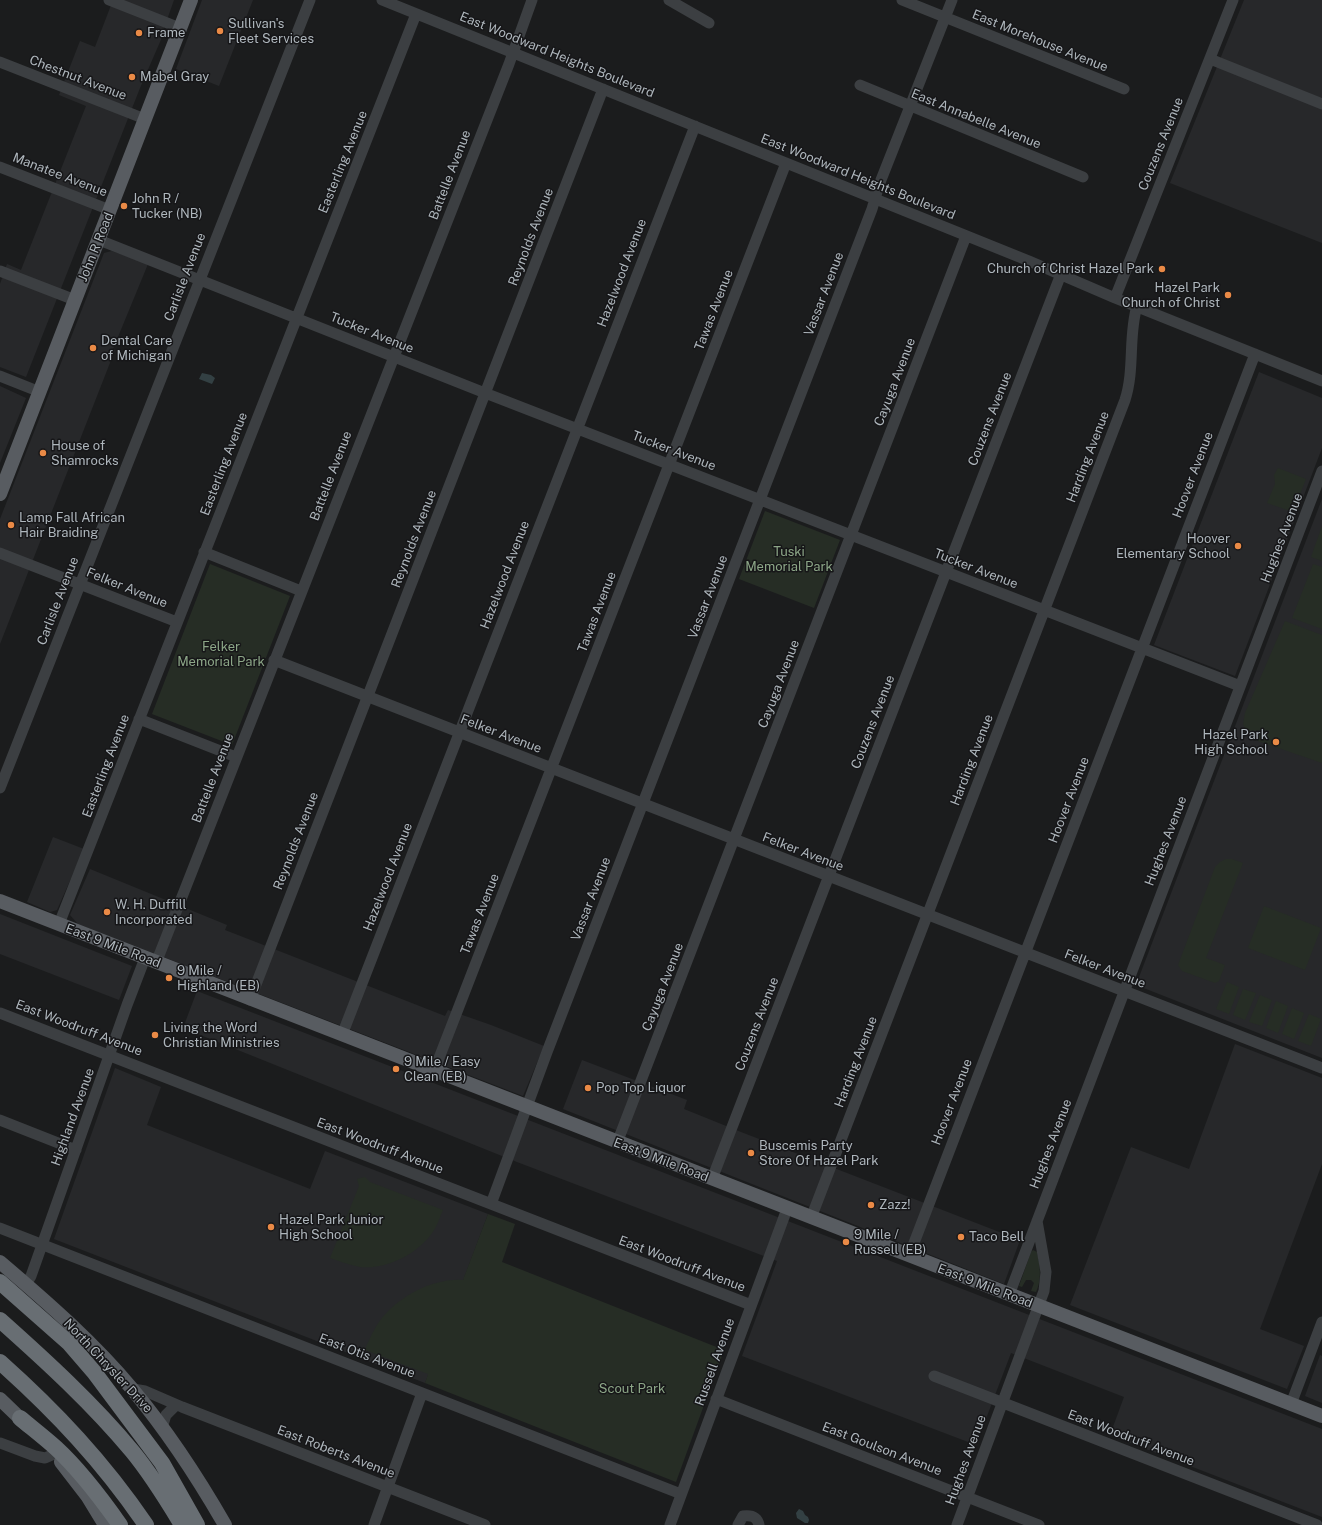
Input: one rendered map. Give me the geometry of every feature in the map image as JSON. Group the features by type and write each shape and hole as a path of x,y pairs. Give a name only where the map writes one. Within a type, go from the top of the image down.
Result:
{"highway":[{"path":"0,1282 69,1343 94,1372 162,1463 197,1525"},
{"path":"0,1320 82,1396 133,1452 161,1491 182,1525"},
{"path":"0,1362 51,1409 97,1459 125,1494 146,1525"},
{"path":"20,1418 57,1449 100,1497 120,1525"}],"main road":[{"name":"John R Road","path":"1,490 191,0"},
{"name":"East 9 Mile Road","path":"0,901 786,1209 1322,1416"},
{"name":"North Chrysler Drive","path":"0,1262 75,1328 133,1389 186,1462 225,1525"},
{"path":"0,1399 54,1454 88,1497 106,1525"}],"street":[{"path":"109,0 180,28"},
{"name":"Carlisle Avenue","path":"0,788 310,0"},
{"name":"East Woodward Heights Boulevard","path":"382,0 1322,381"},
{"name":"Battelle Avenue","path":"151,960 236,757 513,52 532,0"},
{"path":"668,0 709,23"},
{"name":"East Morehouse Avenue","path":"902,0 1124,89"},
{"name":"Vassar Avenue","path":"491,1204 952,0"},
{"name":"Couzens Avenue","path":"1116,298 1233,0"},
{"name":"Easterling Avenue","path":"59,924 416,14"},
{"path":"1210,59 1322,104"},
{"name":"Chestnut Avenue","path":"0,62 145,119"},
{"name":"East Annabelle Avenue","path":"860,85 910,107 1083,177"},
{"name":"Reynolds Avenue","path":"250,1000 603,89"},
{"name":"Hazelwood Avenue","path":"342,1035 695,126"},
{"name":"Tawas Avenue","path":"434,1071 786,163"},
{"name":"Manatee Avenue","path":"0,167 110,210"},
{"name":"Cayuga Avenue","path":"618,1143 966,236"},
{"name":"Tucker Avenue","path":"99,240 485,393 1240,686"},
{"path":"0,271 75,300"},
{"name":"Couzens Avenue","path":"712,1180 1061,274"},
{"name":"Harding Avenue","path":"811,1218 1127,394 1132,363 1134,320 1137,306"},
{"name":"Hoover Avenue","path":"908,1256 1255,354"},
{"path":"0,376 40,392"},
{"name":"Hughes Avenue","path":"1009,1295 1322,471"},
{"path":"204,552 301,591"},
{"name":"Felker Avenue","path":"0,553 177,622"},
{"name":"Felker Avenue","path":"274,660 1322,1068"},
{"path":"139,719 236,757"},
{"name":"Highland Avenue","path":"26,1284 32,1276 110,1055 151,960"},
{"name":"East Woodruff Avenue","path":"0,1012 751,1305"},
{"path":"0,1120 76,1150"},
{"name":"Russell Avenue","path":"670,1525 786,1209"},
{"name":"Hughes Avenue","path":"957,1525 1044,1287 1046,1272 1037,1221"},
{"path":"0,1228 43,1244"},
{"path":"0,1231 34,1245 43,1244"},
{"name":"East Otis Avenue","path":"43,1244 681,1494"},
{"path":"1291,1404 1322,1322"},
{"name":"East Woodruff Avenue","path":"934,1376 1317,1525"},
{"name":"East Roberts Avenue","path":"133,1389 145,1391 170,1400 176,1405 485,1525"},
{"path":"374,1525 422,1393"},
{"name":"East Goulson Avenue","path":"716,1400 1039,1525"},
{"path":"162,1428 166,1415 176,1405"},
{"path":"0,1443 35,1456 45,1458 54,1454"},
{"path":"738,1525 743,1516 749,1515 758,1520 759,1525"}],"shaded area":[{"path":"113,0 174,0 163,35 140,88 26,377 0,367 0,284 7,264 21,270 86,106 59,95 80,41 95,47"},
{"path":"202,0 253,0 219,86 176,69"},
{"path":"1244,0 1322,0 1322,243 1170,183"},
{"path":"112,251 148,264 113,349 115,350 0,644 0,519 104,253"},
{"name":"Hoover Elementary School","path":"1259,372 1322,398 1322,448 1235,676 1154,645"},
{"path":"202,373 211,375 215,378 212,384 199,379"},
{"path":"0,386 26,398 0,463"},
{"name":"Hazel Park High School","path":"1322,499 1322,1058 1136,985"},
{"path":"53,837 84,849 57,910 50,912 27,902"},
{"path":"90,869 227,925 225,930 445,1016 448,1010 544,1046 523,1096 78,924 70,915"},
{"path":"0,914 132,966 119,1000 0,954"},
{"path":"197,991 1322,1429 1322,1517 1110,1435 1124,1397 1011,1353 976,1445 742,1356 777,1261 517,1162 183,1028"},
{"path":"1235,1044 1322,1078 1322,1164 1260,1329 1304,1346 1287,1389 1070,1305 1131,1147 1189,1169"},
{"path":"582,1060 687,1100 684,1109 1020,1240 1004,1284 563,1109"},
{"name":"Hazel Park Junior High School","path":"115,1068 161,1087 147,1125 310,1189 325,1151 488,1214 425,1383 54,1239"},
{"path":"1320,1355 1322,1356 1322,1403 1305,1396"},
{"path":"799,1509 808,1517 808,1523 805,1523 797,1518 796,1513"}],"green space":[{"path":"1278,468 1306,479 1293,512 1267,503 1275,484 1274,475"},
{"name":"Tuski Memorial Park","path":"765,511 840,540 814,608 739,579"},
{"path":"1322,526 1322,561 1311,557"},
{"name":"Felker Memorial Park","path":"210,564 290,596 232,745 152,714"},
{"path":"1313,564 1322,567 1322,629 1292,618"},
{"path":"1285,621 1322,635 1322,763 1255,740 1248,734 1243,724 1245,713"},
{"path":"1226,859 1232,859 1243,863 1206,958 1225,965 1219,981 1215,983 1182,971 1178,965 1215,867"},
{"path":"1264,906 1321,928 1305,970 1248,948"},
{"path":"1227,982 1239,987 1229,1014 1216,1009"},
{"path":"1243,989 1256,993 1245,1020 1233,1015"},
{"path":"1260,995 1272,1000 1262,1026 1249,1022"},
{"path":"1276,1001 1288,1006 1278,1033 1266,1028"},
{"path":"1292,1008 1304,1013 1294,1039 1282,1034"},
{"path":"1309,1014 1321,1019 1311,1046 1298,1041"},
{"path":"365,1177 370,1182 443,1210 434,1230 420,1246 412,1253 392,1263 381,1266 360,1267 330,1258 359,1186 357,1179"},
{"name":"Scout Park","path":"488,1214 515,1224 502,1262 724,1350 676,1482 425,1383 428,1374 365,1350 372,1333 382,1318 408,1295 430,1285 441,1282 463,1280"},
{"path":"1033,1250 1037,1252 1040,1267 1040,1277 1036,1292 1031,1291 1034,1283 1031,1280 1026,1280 1022,1287 1019,1286"}],"place":[{"name":"Sullivan's Fleet Services","path":"220,31"},
{"name":"Frame","path":"139,33"},
{"name":"Mabel Gray","path":"132,77"},
{"name":"John R / Tucker (NB)","path":"124,206"},
{"name":"Church of Christ Hazel Park","path":"1162,269"},
{"name":"Hazel Park Church of Christ","path":"1228,295"},
{"name":"Dental Care of Michigan","path":"93,348"},
{"name":"House of Shamrocks","path":"43,453"},
{"name":"Lamp Fall African Hair Braiding","path":"11,525"},
{"name":"Hoover Elementary School","path":"1238,546"},
{"name":"Hazel Park High School","path":"1276,742"},
{"name":"W. H. Duffill Incorporated","path":"107,912"},
{"name":"9 Mile / Highland (EB)","path":"169,978"},
{"name":"Living the Word Christian Ministries","path":"155,1035"},
{"name":"9 Mile / Easy Clean (EB)","path":"396,1069"},
{"name":"Pop Top Liquor","path":"588,1088"},
{"name":"Buscemis Party Store Of Hazel Park","path":"751,1153"},
{"name":"Zazz!","path":"871,1205"},
{"name":"Hazel Park Junior High School","path":"271,1227"},
{"name":"Taco Bell","path":"961,1237"},
{"name":"9 Mile / Russell (EB)","path":"846,1242"}]}
